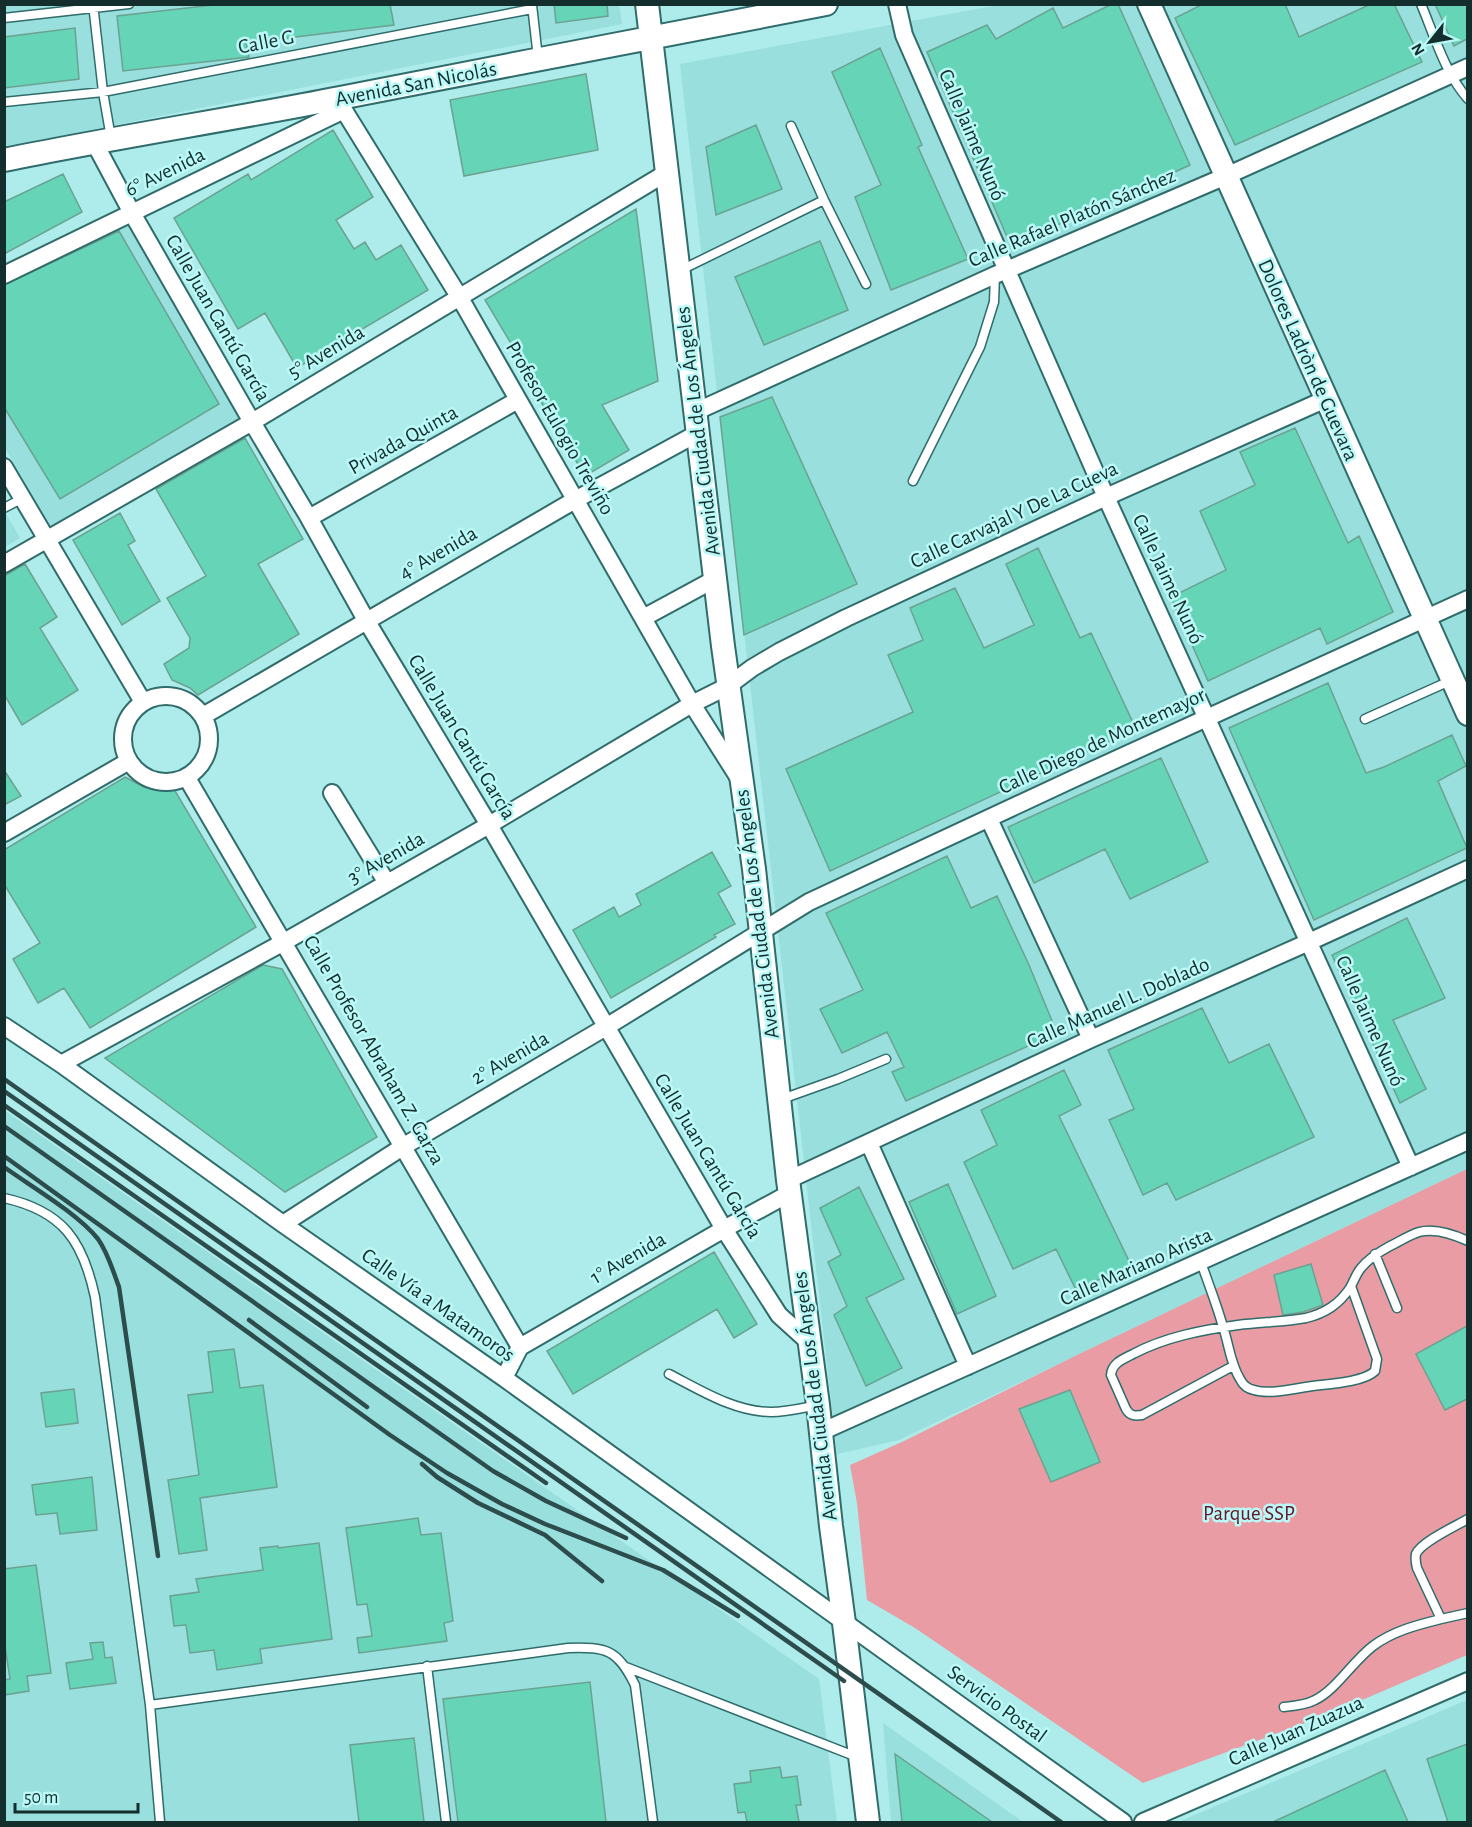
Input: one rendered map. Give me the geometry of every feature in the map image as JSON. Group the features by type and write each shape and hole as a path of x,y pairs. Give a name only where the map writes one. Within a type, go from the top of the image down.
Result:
{"street":[{"name":"Avenida Ciudad de Los Ángeles","path":"647,4 728,686 754,869 778,1100 818,1405 868,1822"},
{"name":"Avenida San Nicolás","path":"4,160 102,140 341,105 538,60 826,4"},
{"name":"Calle Jaime Nunó","path":"897,4 904,35 1001,273 1207,717 1411,1167"},
{"name":"Dolores Ladròn de Guevara","path":"1149,4 1467,714"},
{"name":"Calle Rafael Platón Sánchez","path":"697,423 1001,273 1226,176 1467,67"},
{"name":"6° Avenida","path":"4,274 132,213 341,105"},
{"name":"Profesor Eulogio Treviño","path":"341,105 460,298 692,704 741,780"},
{"name":"Calle Juan Cantú García","path":"102,140 132,213 366,620 489,825 724,1229 779,1315 810,1343"},
{"name":"5° Avenida","path":"4,564 252,422 666,173"},
{"name":"Calle Carvajal Y De La Cueva","path":"728,686 779,652 846,618 1106,497 1326,399"},
{"name":"Privada Quinta","path":"309,518 518,400"},
{"name":"4° Avenida","path":"203,716 575,500 697,423"},
{"path":"4,466 143,702"},
{"path":"643,618 715,579"},
{"name":"Calle Diego de Montemayor","path":"760,932 809,902 1467,599"},
{"name":"3° Avenida","path":"62,1064 284,942 489,825 692,704 728,686"},
{"path":"169,696 182,699 194,706 203,716 208,730 209,744 206,757 198,769 187,778 172,783 156,782 141,776 129,762 124,752 125,724 132,711 143,702 156,697 169,696"},
{"path":"4,833 129,762"},
{"name":"Calle Profesor Abraham Z. Garza","path":"187,778 520,1347"},
{"path":"332,793 387,883"},
{"path":"989,819 1091,1039"},
{"name":"Calle Manuel L. Doblado","path":"789,1186 869,1143 1091,1039 1467,869"},
{"name":"2° Avenida","path":"283,1224 404,1146 606,1027 760,932"},
{"name":"Calle Vía a Matamoros","path":"4,1026 62,1064 283,1224 504,1378 844,1623"},
{"name":"Calle Mariano Arista","path":"821,1432 1467,1141"},
{"path":"869,1143 968,1366"},
{"name":"1° Avenida","path":"520,1347 724,1229 789,1186"},
{"path":"504,1378 520,1347"},
{"name":"Servicio Postal","path":"844,1623 1123,1822"},
{"name":"Calle Juan Zuazua","path":"1143,1822 1467,1681"}],"lane":[{"path":"4,18 93,6 129,4"},
{"path":"1421,4 1451,74 1467,99"},
{"name":"Calle Juan Cantú García","path":"93,6 103,92 102,140"},
{"path":"532,7 538,60"},
{"name":"Calle G","path":"4,102 103,92 532,7"},
{"path":"791,126 824,200 866,284"},
{"path":"679,272 824,200"},
{"path":"913,481 980,347 1001,273"},
{"path":"4,508 23,498"},
{"path":"1365,719 1452,680"},
{"path":"778,1100 886,1059"},
{"path":"4,1198 28,1204 67,1230 81,1250 90,1272 150,1705 160,1822"},
{"path":"1233,1366 1137,1416 1126,1409 1111,1375 1113,1366 1119,1361 1148,1346 1178,1336 1295,1320 1315,1316 1329,1310 1338,1303 1360,1269 1375,1254 1417,1233 1430,1231 1467,1241"},
{"path":"1375,1254 1397,1308"},
{"path":"1201,1262 1224,1328 1233,1366 1241,1382 1247,1388 1264,1392 1335,1383 1371,1374 1377,1365 1377,1359 1351,1286"},
{"path":"669,1374 708,1394 744,1408 769,1412 818,1405"},
{"path":"1441,1619 1417,1568 1416,1554 1425,1545 1467,1519"},
{"path":"1284,1707 1304,1704 1324,1695 1362,1655 1388,1636 1418,1625 1467,1613"},
{"path":"150,1705 568,1648 602,1649 615,1655 626,1667 635,1685 653,1822"},
{"path":"427,1666 446,1822"},
{"path":"626,1667 860,1758"}],"shaded area":[{"path":"5,5 619,5 622,24 5,147"},
{"path":"998,5 1467,5 1467,1169 899,1440 837,1454 680,64"},
{"path":"126,222 240,417 51,526 5,448 4,284"},
{"path":"5,512 20,538 4,547"},
{"path":"4,1110 819,1679 837,1822 5,1822"},
{"path":"1467,1700 1467,1822 1178,1822"},
{"path":"883,1723 1023,1822 891,1822"}],"green space":[{"name":"Parque SSP","path":"1467,1169 1467,1655 1327,1715 1143,1783 915,1628 867,1600 857,1503 850,1465"}],"building":[{"path":"222,4 390,4 394,25 246,43 249,57 123,71 117,16"},
{"path":"554,4 607,4 608,16 556,23"},
{"path":"1112,4 1118,4 1190,165 1011,246 927,52 987,25 996,39 1053,8 1063,28"},
{"path":"1203,4 1285,4 1299,37 1371,4 1394,4 1422,62 1235,145 1175,18"},
{"path":"1435,4 1467,4 1467,39 1454,46"},
{"path":"75,28 79,79 4,88 4,37"},
{"path":"880,48 922,145 918,147 968,259 891,290 855,197 881,185 832,72"},
{"path":"586,74 598,150 464,176 450,100"},
{"path":"756,125 782,189 716,215 706,147"},
{"path":"333,130 373,197 336,220 354,249 365,242 376,260 401,245 428,290 297,368 265,313 238,329 174,218 248,174 251,180"},
{"path":"63,174 82,212 4,254 4,202"},
{"path":"636,209 658,381 602,405 629,450 585,476 534,390 532,391 522,375 528,372 485,300"},
{"path":"119,231 219,404 60,499 4,407 4,285"},
{"path":"820,241 848,310 764,345 735,277"},
{"path":"772,397 857,584 744,635 720,417"},
{"path":"1295,428 1348,543 1359,536 1393,612 1327,644 1320,628 1208,681 1171,597 1226,570 1200,511 1255,485 1240,452"},
{"path":"245,438 303,539 258,564 299,634 198,695 190,688 172,680 164,664 189,648 190,638 167,598 206,576 156,489"},
{"path":"120,513 135,541 128,545 160,601 122,625 73,540"},
{"path":"1038,548 1080,638 1091,633 1136,729 830,871 786,769 913,712 888,655 923,640 910,608 955,588 984,648 1034,625 1006,564"},
{"path":"25,564 57,617 40,628 78,690 22,725 4,694 4,576"},
{"path":"1328,683 1366,773 1452,735 1466,766 1438,781 1467,848 1314,920 1229,728"},
{"path":"1161,758 1208,862 1130,899 1105,849 1034,883 1008,827"},
{"path":"4,770 21,796 4,805"},
{"path":"125,777 144,787 166,791 174,789 256,927 90,1028 64,988 38,1003 13,959 40,943 4,884 4,850"},
{"path":"712,852 731,886 718,893 735,924 611,998 573,930 614,907 619,917 641,905 636,894"},
{"path":"947,856 971,908 997,896 1057,1033 906,1101 892,1072 904,1067 887,1032 842,1053 820,1009 863,990 826,913"},
{"path":"1407,918 1445,998 1393,1020 1426,1089 1400,1103 1332,955"},
{"path":"263,965 282,969 377,1137 285,1192 105,1058"},
{"path":"1202,1008 1229,1063 1269,1044 1314,1137 1176,1200 1167,1183 1143,1195 1109,1120 1134,1109 1108,1050"},
{"path":"1064,1070 1081,1105 1059,1116 1131,1265 1076,1290 1056,1249 1013,1269 964,1162 997,1145 981,1110"},
{"path":"948,1184 996,1296 957,1314 909,1202"},
{"path":"859,1187 904,1279 866,1298 902,1368 866,1386 834,1315 847,1306 828,1262 841,1255 820,1208"},
{"path":"714,1252 757,1324 734,1338 717,1309 573,1394 547,1351"},
{"path":"1311,1264 1323,1305 1303,1312 1283,1315 1274,1275"},
{"path":"1467,1326 1467,1399 1445,1410 1416,1354"},
{"path":"234,1349 240,1388 263,1385 277,1487 200,1498 207,1550 179,1554 168,1480 199,1475 188,1395 213,1392 208,1352"},
{"path":"74,1389 78,1423 46,1427 41,1393"},
{"path":"1070,1390 1100,1462 1051,1482 1019,1409"},
{"path":"92,1477 97,1530 60,1534 57,1513 36,1515 32,1485"},
{"path":"418,1518 421,1535 441,1533 453,1621 444,1623 447,1641 359,1653 357,1638 372,1636 367,1604 357,1605 346,1528"},
{"path":"319,1543 332,1639 260,1649 262,1663 217,1670 214,1650 190,1653 186,1625 174,1626 170,1596 199,1592 196,1579 263,1570 260,1548"},
{"path":"36,1565 51,1673 27,1676 29,1691 4,1695 4,1680 10,1679 4,1640 4,1569"},
{"path":"103,1642 105,1658 112,1657 116,1683 70,1689 66,1663 93,1659 90,1643"},
{"path":"590,1682 606,1822 458,1822 443,1699"},
{"path":"414,1738 424,1822 359,1822 350,1745"},
{"path":"1467,1744 1467,1822 1448,1822 1427,1759"},
{"path":"895,1754 992,1822 902,1822"},
{"path":"780,1767 782,1778 797,1776 801,1805 796,1805 799,1822 747,1822 745,1812 738,1813 734,1784 751,1782 750,1771"},
{"path":"1385,1770 1408,1822 1273,1822"}],"railway":[{"path":"4,1079 1061,1822"},
{"path":"4,1091 844,1681"},
{"path":"4,1105 546,1483"},
{"path":"4,1126 493,1471 546,1501 626,1538"},
{"path":"4,1156 390,1435 447,1473 502,1504 545,1524 663,1570 738,1616"},
{"path":"4,1167 54,1201 89,1229 98,1239 110,1262 119,1287 158,1556"},
{"path":"249,1320 367,1407"},
{"path":"422,1464 437,1477 478,1503 545,1535 602,1581"}]}
